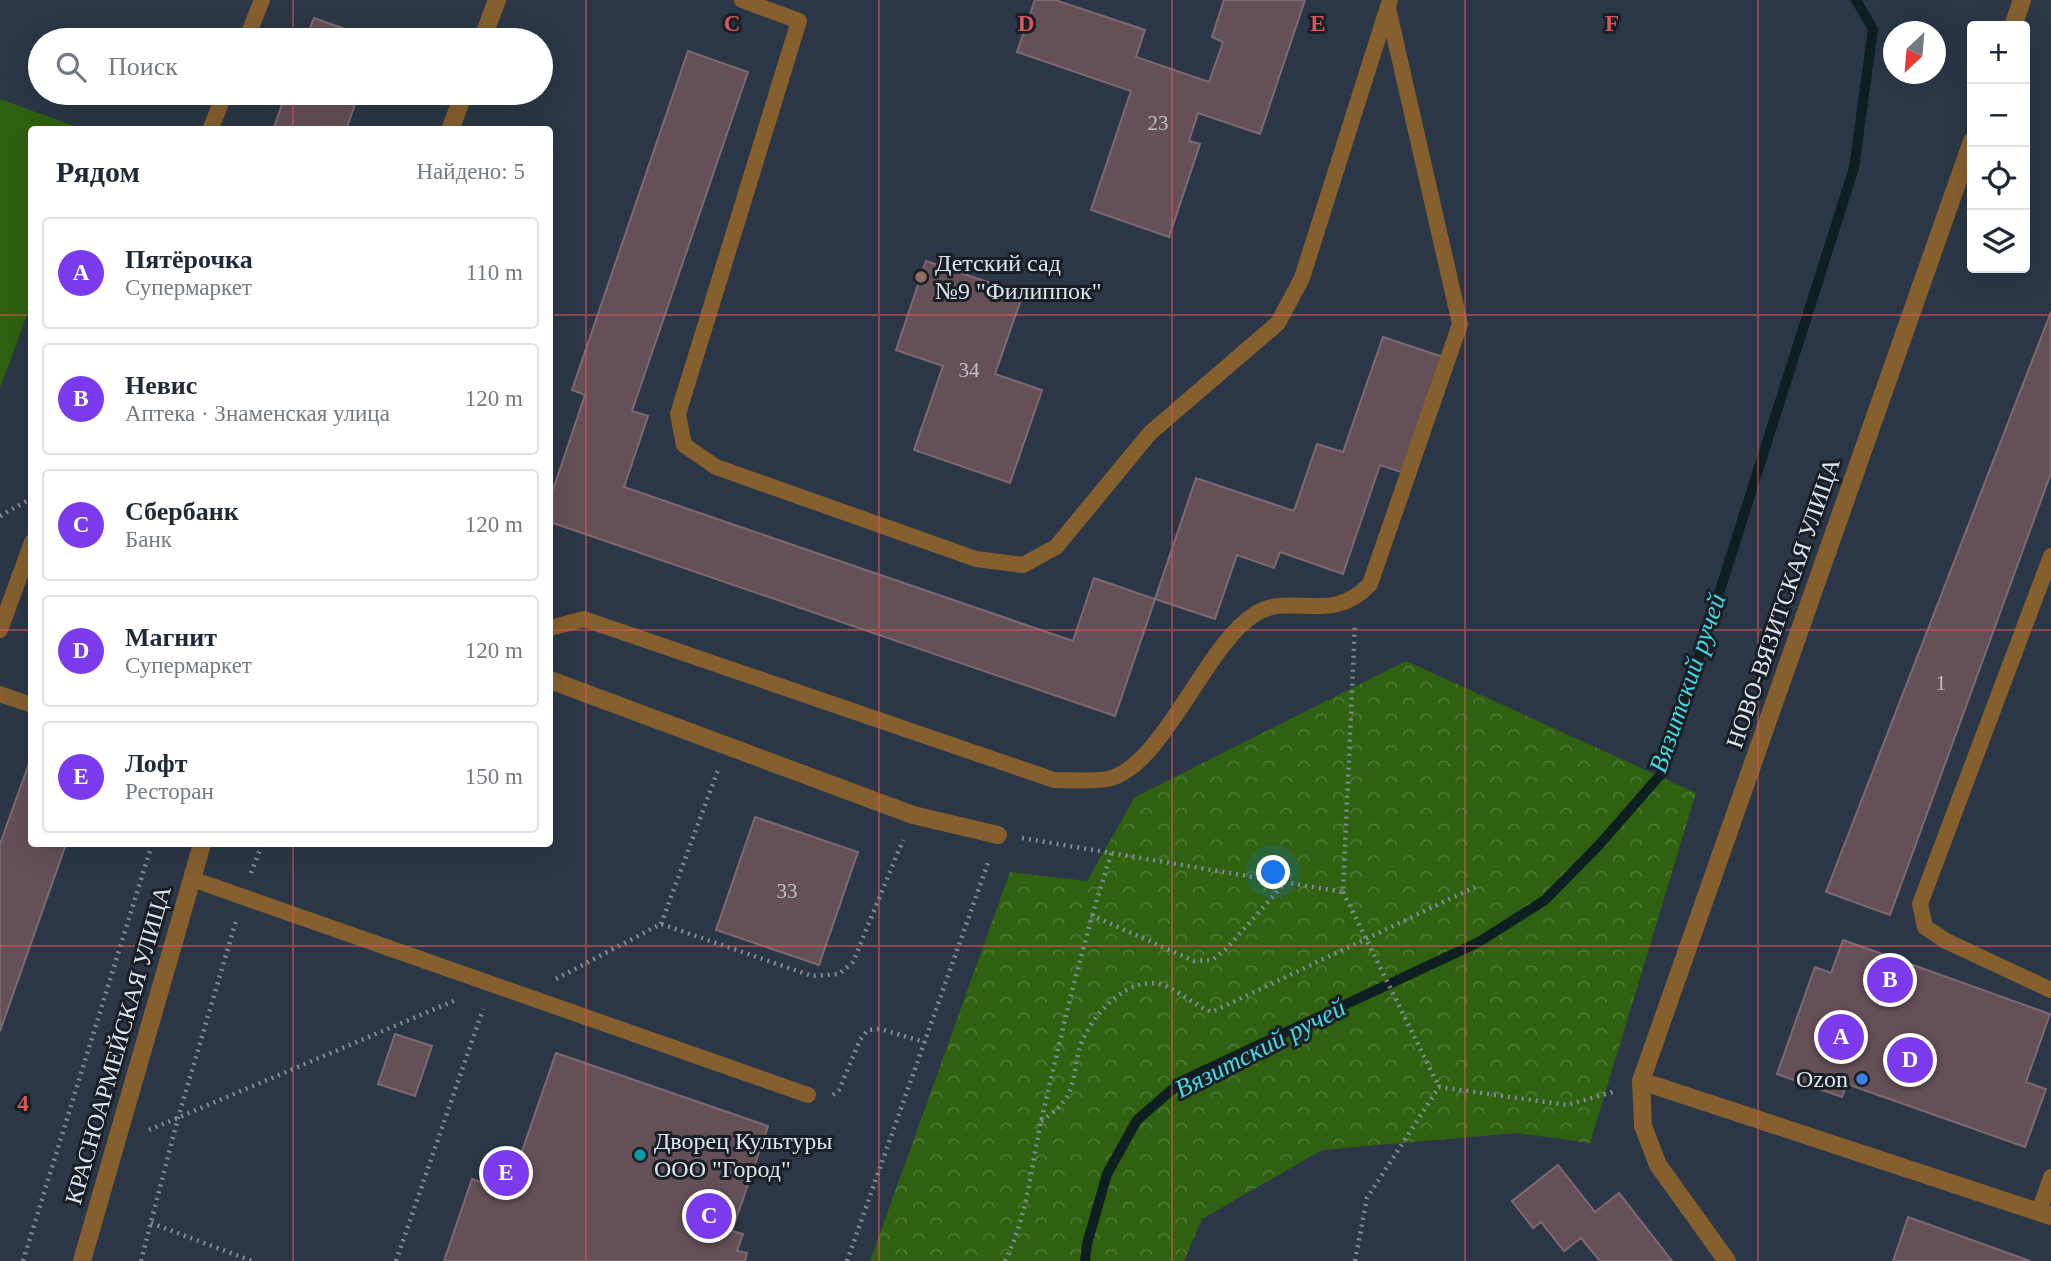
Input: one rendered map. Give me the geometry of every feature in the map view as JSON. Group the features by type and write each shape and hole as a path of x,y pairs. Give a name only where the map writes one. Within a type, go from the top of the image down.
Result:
{"street":[{"path":"486,28 497,0"},
{"path":"2015,21 2022,0"},
{"path":"452,126 459,105"},
{"name":"НОВО-ВЯЗИТСКАЯ УЛИЦА","path":"1641,1081 1970,147"},
{"path":"553,681 913,815 999,835"},
{"name":"КРАСНОАРМЕЙСКАЯ УЛИЦА","path":"82,1261 201,847"},
{"path":"1727,1261 1658,1165 1643,1126 1641,1081 2045,1214"}],"lane":[{"path":"251,28 262,0"},
{"path":"742,0 799,21 678,414 684,445 716,467 976,559 1023,565 1056,547 1150,433 1278,323 1302,278 1389,3"},
{"path":"553,627 584,620 1054,780 1109,779 1138,764 1233,634 1256,612 1277,607 1340,605 1356,599 1370,584 1460,324 1389,3"},
{"path":"212,126 220,105"},
{"path":"0,630 28,553"},
{"path":"2051,556 1920,904 1925,927 1947,941 2051,990"},
{"path":"0,694 28,704"},
{"path":"191,879 808,1095"},
{"path":"2045,1214 2051,1177"}],"path":[{"path":"0,516 28,500"},
{"path":"1356,599 1343,892 1439,1087"},
{"path":"527,995 662,923 727,746"},
{"path":"662,923 812,976 839,974 853,962 913,815"},
{"path":"847,1261 999,835 1343,892"},
{"path":"23,1261 151,847"},
{"path":"141,1261 178,1118 243,897 261,847"},
{"path":"1005,1261 1017,1236 1028,1195 1041,1121 1091,915 1112,852"},
{"path":"1091,915 1194,961 1212,960 1226,949 1286,882"},
{"path":"1041,1121 1060,1108 1070,1092 1080,1044 1107,1005 1121,994 1142,984 1160,984 1212,1012 1475,887"},
{"path":"115,1144 491,985"},
{"path":"396,1261 491,985"},
{"path":"808,1095 830,1097 839,1090 868,1030 880,1029 925,1042"},
{"path":"1439,1087 1567,1105 1604,1096 1641,1081"},
{"path":"1355,1261 1367,1198 1439,1087"},
{"path":"151,1223 252,1261"}],"green space":[{"path":"0,99 74,126 28,126 28,312 0,388"},
{"path":"1406,661 1696,793 1590,1143 1516,1133 1322,1150 1202,1219 1184,1261 870,1261 1010,872 1087,881 1135,797"}],"building":[{"path":"1035,0 1055,0 1145,30 1136,57 1209,82 1223,42 1212,37 1224,0 1305,0 1260,134 1198,113 1189,141 1200,144 1169,237 1091,210 1131,91 1017,52"},
{"path":"314,18 342,28 310,28"},
{"path":"688,51 748,72 632,411 648,416 624,487 1073,641 1094,578 1155,599 1115,716 553,523 553,490 585,395 572,390"},
{"path":"282,105 355,105 347,126 274,126"},
{"path":"926,261 1023,294 995,374 1042,390 1010,483 914,450 943,366 896,350"},
{"path":"2051,312 2051,473 1890,915 1826,892"},
{"path":"1383,337 1443,357 1404,473 1380,465 1343,574 1280,552 1274,568 1237,555 1215,619 1155,599 1196,478 1294,511 1317,444 1343,452"},
{"path":"28,766 28,847 65,847 0,1031 0,844"},
{"path":"755,817 858,852 819,965 716,930"},
{"path":"1843,940 2050,1014 2026,1082 2046,1089 2025,1147 1847,1084 1842,1097 1777,1074 1815,967 1831,973"},
{"path":"395,1034 432,1046 415,1096 378,1084"},
{"name":"Дворец Культуры ООО \"Город\"","path":"556,1053 768,1126 732,1231 743,1234 737,1251 747,1253 745,1261 444,1261 472,1179 481,1182 487,1164 500,1168 505,1152 520,1157"},
{"path":"1558,1165 1595,1212 1619,1193 1672,1261 1600,1261 1581,1238 1564,1251 1541,1222 1533,1228 1512,1201"},
{"path":"1908,1217 2030,1261 1893,1261"}],"waterway":[{"name":"Вязитский ручей","path":"1085,1261 1087,1244 1107,1174 1137,1120 1182,1081 1479,942 1545,900 1599,845 1662,773 1854,168 1873,29 1856,0"}],"place":[{"name":"Детский сад №9 \"Филиппок\"","path":"921,277"},
{"name":"Невис","path":"1890,980"},
{"name":"Пятёрочка","path":"1841,1037"},
{"name":"Магнит","path":"1910,1060"},
{"name":"Ozon","path":"1862,1079"},
{"name":"Дворец Культуры ООО \"Город\"","path":"640,1155"},
{"name":"Лофт","path":"506,1173"},
{"name":"Сбербанк","path":"709,1216"}]}
